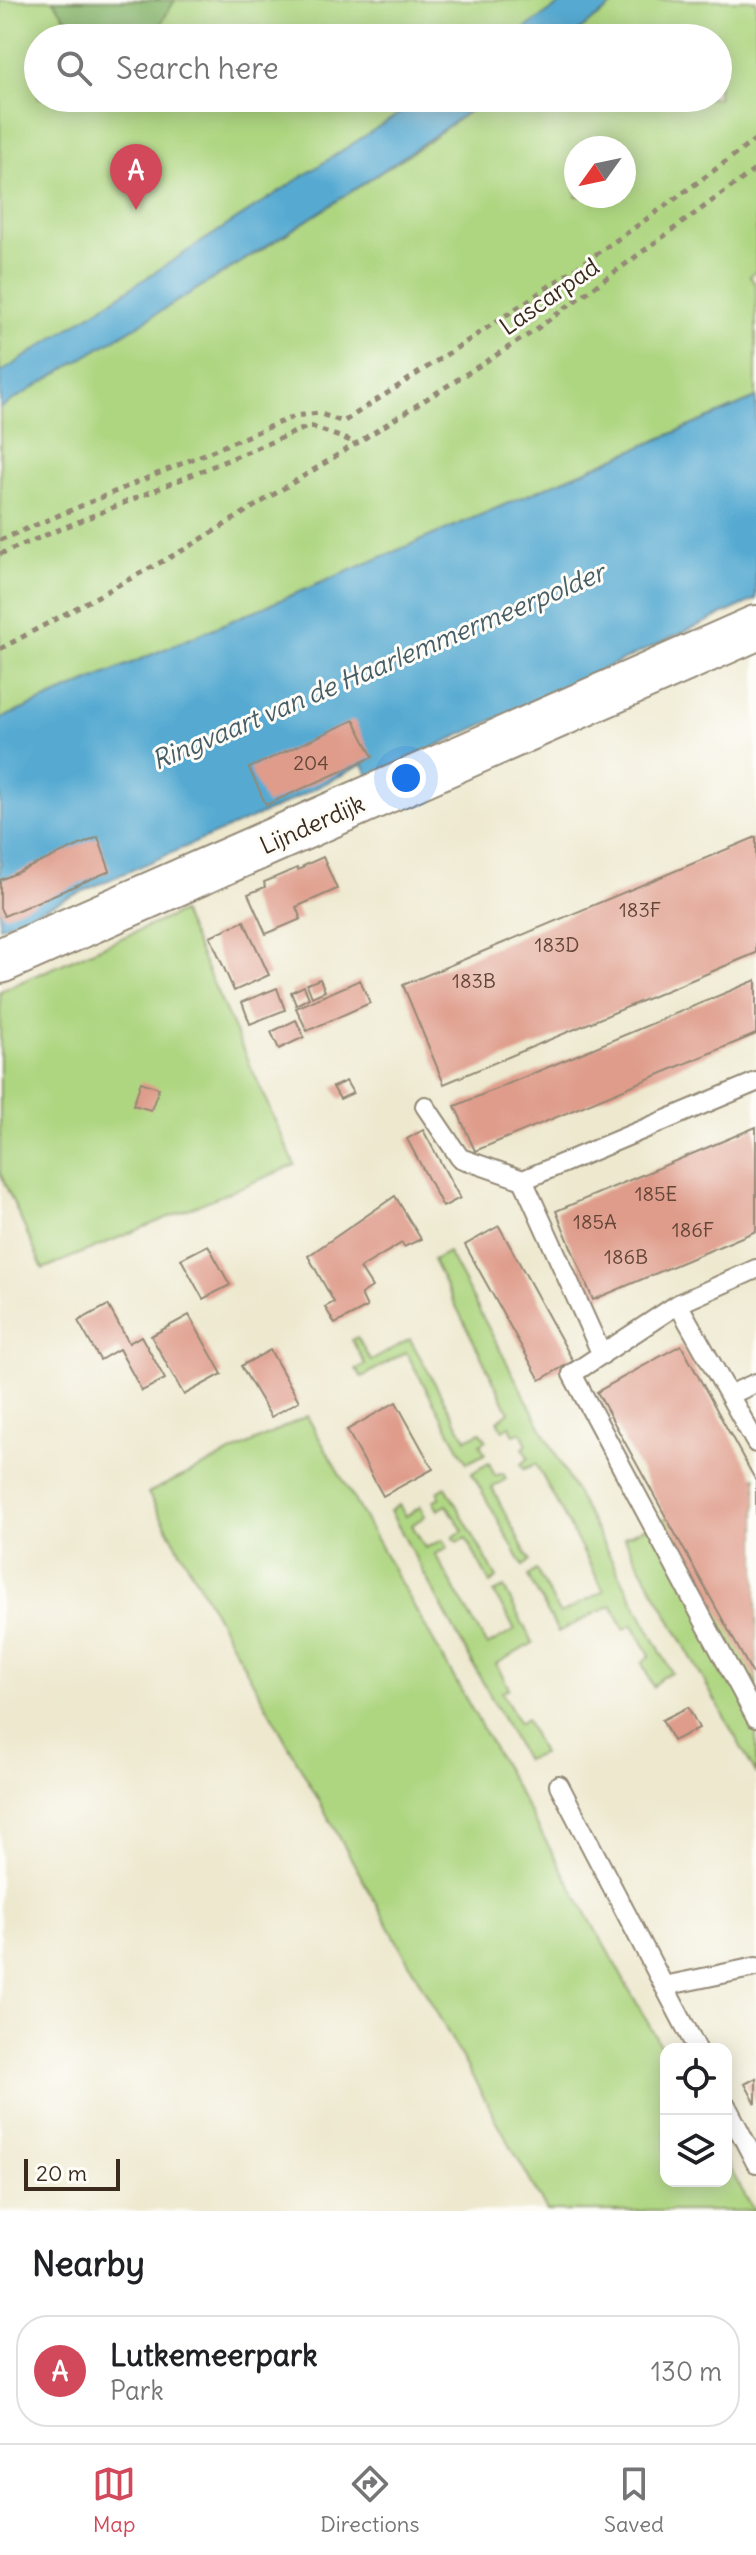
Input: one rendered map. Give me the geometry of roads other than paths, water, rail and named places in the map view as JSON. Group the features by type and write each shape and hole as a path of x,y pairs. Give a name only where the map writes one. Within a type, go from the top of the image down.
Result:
{"street":[{"name":"Lijnderdijk","path":"0,961 756,628"}],"lane":[{"path":"425,1106 460,1158 523,1180 756,1082"},
{"path":"523,1180 602,1355"},
{"path":"756,1269 678,1304 572,1374 756,1718"},
{"path":"678,1304 756,1443"},
{"path":"729,1395 756,1383"},
{"path":"559,1785 694,2043"},
{"path":"664,1986 756,1967"},
{"path":"731,2115 756,2163"}],"water":[{"path":"566,0 620,0 588,24 531,24"},
{"path":"401,112 467,112 308,220 0,408 0,373"},
{"name":"Ringvaart van de Haarlemmermeerpolder","path":"756,398 756,599 369,777 363,764 278,807 0,927 0,719"}],"place":[{"name":"Lutkemeerpark","path":"136,210"}]}
